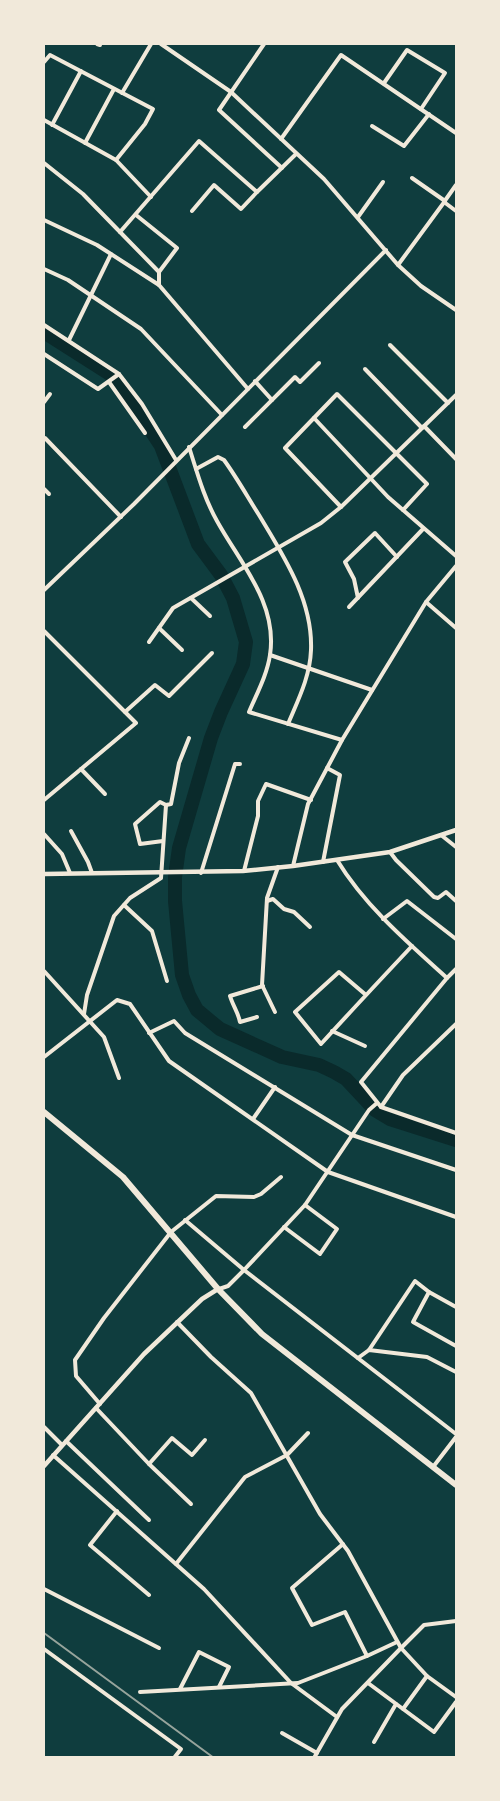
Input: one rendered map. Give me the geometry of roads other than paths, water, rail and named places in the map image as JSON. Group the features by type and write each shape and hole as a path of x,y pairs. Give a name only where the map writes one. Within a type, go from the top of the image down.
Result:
{"highway":[{"path":"44,1112 123,1177 218,1289 262,1334 456,1485"}],"street":[{"path":"122,93 151,44"},
{"path":"161,44 231,93 324,179 398,265 421,286 456,310"},
{"path":"264,44 219,110 282,168"},
{"path":"384,83 407,50 445,73 421,109"},
{"path":"44,62 50,55 153,109 145,124 116,160"},
{"path":"281,139 341,55 456,133"},
{"path":"52,125 81,71"},
{"path":"85,143 114,89"},
{"path":"372,126 404,146 429,114"},
{"path":"44,120 116,160 151,197"},
{"path":"120,232 199,141 257,192"},
{"path":"192,211 213,184 241,209 296,154"},
{"path":"44,163 83,194 159,272"},
{"path":"412,178 456,211"},
{"path":"358,217 383,182"},
{"path":"398,265 456,185"},
{"path":"136,215 177,248 159,272 159,285"},
{"path":"44,220 96,245 159,285 248,389"},
{"path":"44,590 121,517 386,250"},
{"path":"69,340 111,254"},
{"path":"44,269 68,280 141,329 222,415"},
{"path":"44,325 118,375 142,404 176,460"},
{"path":"390,345 448,403"},
{"path":"44,354 98,389 118,375"},
{"path":"245,427 295,377 300,382 319,363"},
{"path":"365,369 456,459"},
{"path":"110,381 145,433"},
{"path":"255,381 272,400"},
{"path":"44,402 50,394"},
{"path":"341,507 285,448 338,394 427,484 403,510"},
{"path":"149,642 173,608 321,523 341,507 456,394"},
{"path":"314,418 388,497 456,556"},
{"path":"44,437 121,517"},
{"path":"189,447 213,514 264,603 270,627 270,655 249,712 342,740"},
{"path":"196,469 218,457 224,460 291,569 308,619 311,651 305,685 288,724"},
{"path":"44,489 49,494"},
{"path":"349,607 423,529"},
{"path":"358,598 354,579 345,562 375,533 397,557"},
{"path":"293,866 311,800 342,740 426,602 456,566"},
{"path":"191,598 210,616"},
{"path":"426,602 456,628"},
{"path":"159,628 182,650"},
{"path":"44,631 136,723 44,800"},
{"path":"125,712 155,685 169,696 212,653"},
{"path":"270,655 372,690"},
{"path":"163,841 140,844 135,824 160,802 166,805 171,804 179,763 189,738"},
{"path":"201,873 235,764 240,764"},
{"path":"323,861 340,775 327,768"},
{"path":"81,769 105,794"},
{"path":"244,871 258,816 258,801 266,784 311,800"},
{"path":"84,1014 87,995 114,916 130,898 161,878 166,805"},
{"path":"44,874 201,873 293,866 390,852 456,830"},
{"path":"71,831 92,873"},
{"path":"44,834 62,854 70,873"},
{"path":"441,835 456,847"},
{"path":"390,852 434,897 438,898 446,892 456,901"},
{"path":"337,860 347,876 383,919 447,978"},
{"path":"275,1012 263,986 267,901 278,867"},
{"path":"267,901 273,899 284,909 294,912 310,927"},
{"path":"383,919 407,901 456,939"},
{"path":"124,905 152,931 167,981"},
{"path":"366,995 339,972 295,1012 321,1044 412,946"},
{"path":"456,969 361,1082 376,1104 381,1107 456,1133"},
{"path":"44,970 104,1037 119,1078"},
{"path":"257,1017 240,1022 238,1011 230,996 263,986"},
{"path":"44,1057 117,1000 130,1004 169,1061 328,1172 456,1217"},
{"path":"148,1033 174,1021 185,1033 352,1134 456,1170"},
{"path":"381,1107 403,1075 456,1024"},
{"path":"332,1031 365,1046"},
{"path":"253,1119 274,1087"},
{"path":"44,1466 176,1321 202,1299 228,1286 305,1205 352,1134 376,1104"},
{"path":"191,1504 149,1464 98,1406 76,1376 75,1360 104,1318 171,1232 216,1196 254,1197 281,1177"},
{"path":"284,1227 320,1254 337,1229 305,1205"},
{"path":"185,1220 244,1270 456,1435 433,1468"},
{"path":"358,1358 369,1350 415,1281 456,1307"},
{"path":"429,1292 413,1322 456,1346"},
{"path":"176,1321 251,1393 321,1514 343,1544 401,1648 427,1676 456,1697"},
{"path":"369,1350 427,1357 456,1372"},
{"path":"44,1427 149,1520"},
{"path":"176,1564 245,1477 287,1455 308,1433"},
{"path":"149,1464 172,1437 192,1455 205,1440"},
{"path":"53,1455 204,1589 291,1683 337,1717"},
{"path":"117,1512 90,1545 149,1595"},
{"path":"343,1544 292,1588 312,1625 345,1612 367,1656"},
{"path":"44,1589 159,1648"},
{"path":"282,1733 315,1755 337,1717 424,1625 456,1621"},
{"path":"140,1692 298,1683 397,1642"},
{"path":"44,1649 181,1749 174,1758"},
{"path":"179,1689 200,1652 229,1667 218,1687"},
{"path":"403,1708 427,1676"},
{"path":"368,1683 434,1732 456,1702"},
{"path":"374,1742 396,1704"}],"waterway":[{"path":"44,332 110,374 126,393 161,446 198,544 221,575 233,598 246,642 243,664 211,738 179,848 175,877 175,901 182,975 189,995 197,1010 220,1029 282,1057 319,1065 334,1072 346,1079 375,1110 390,1119 456,1140"}],"railway":[{"path":"44,1633 214,1758"}]}
